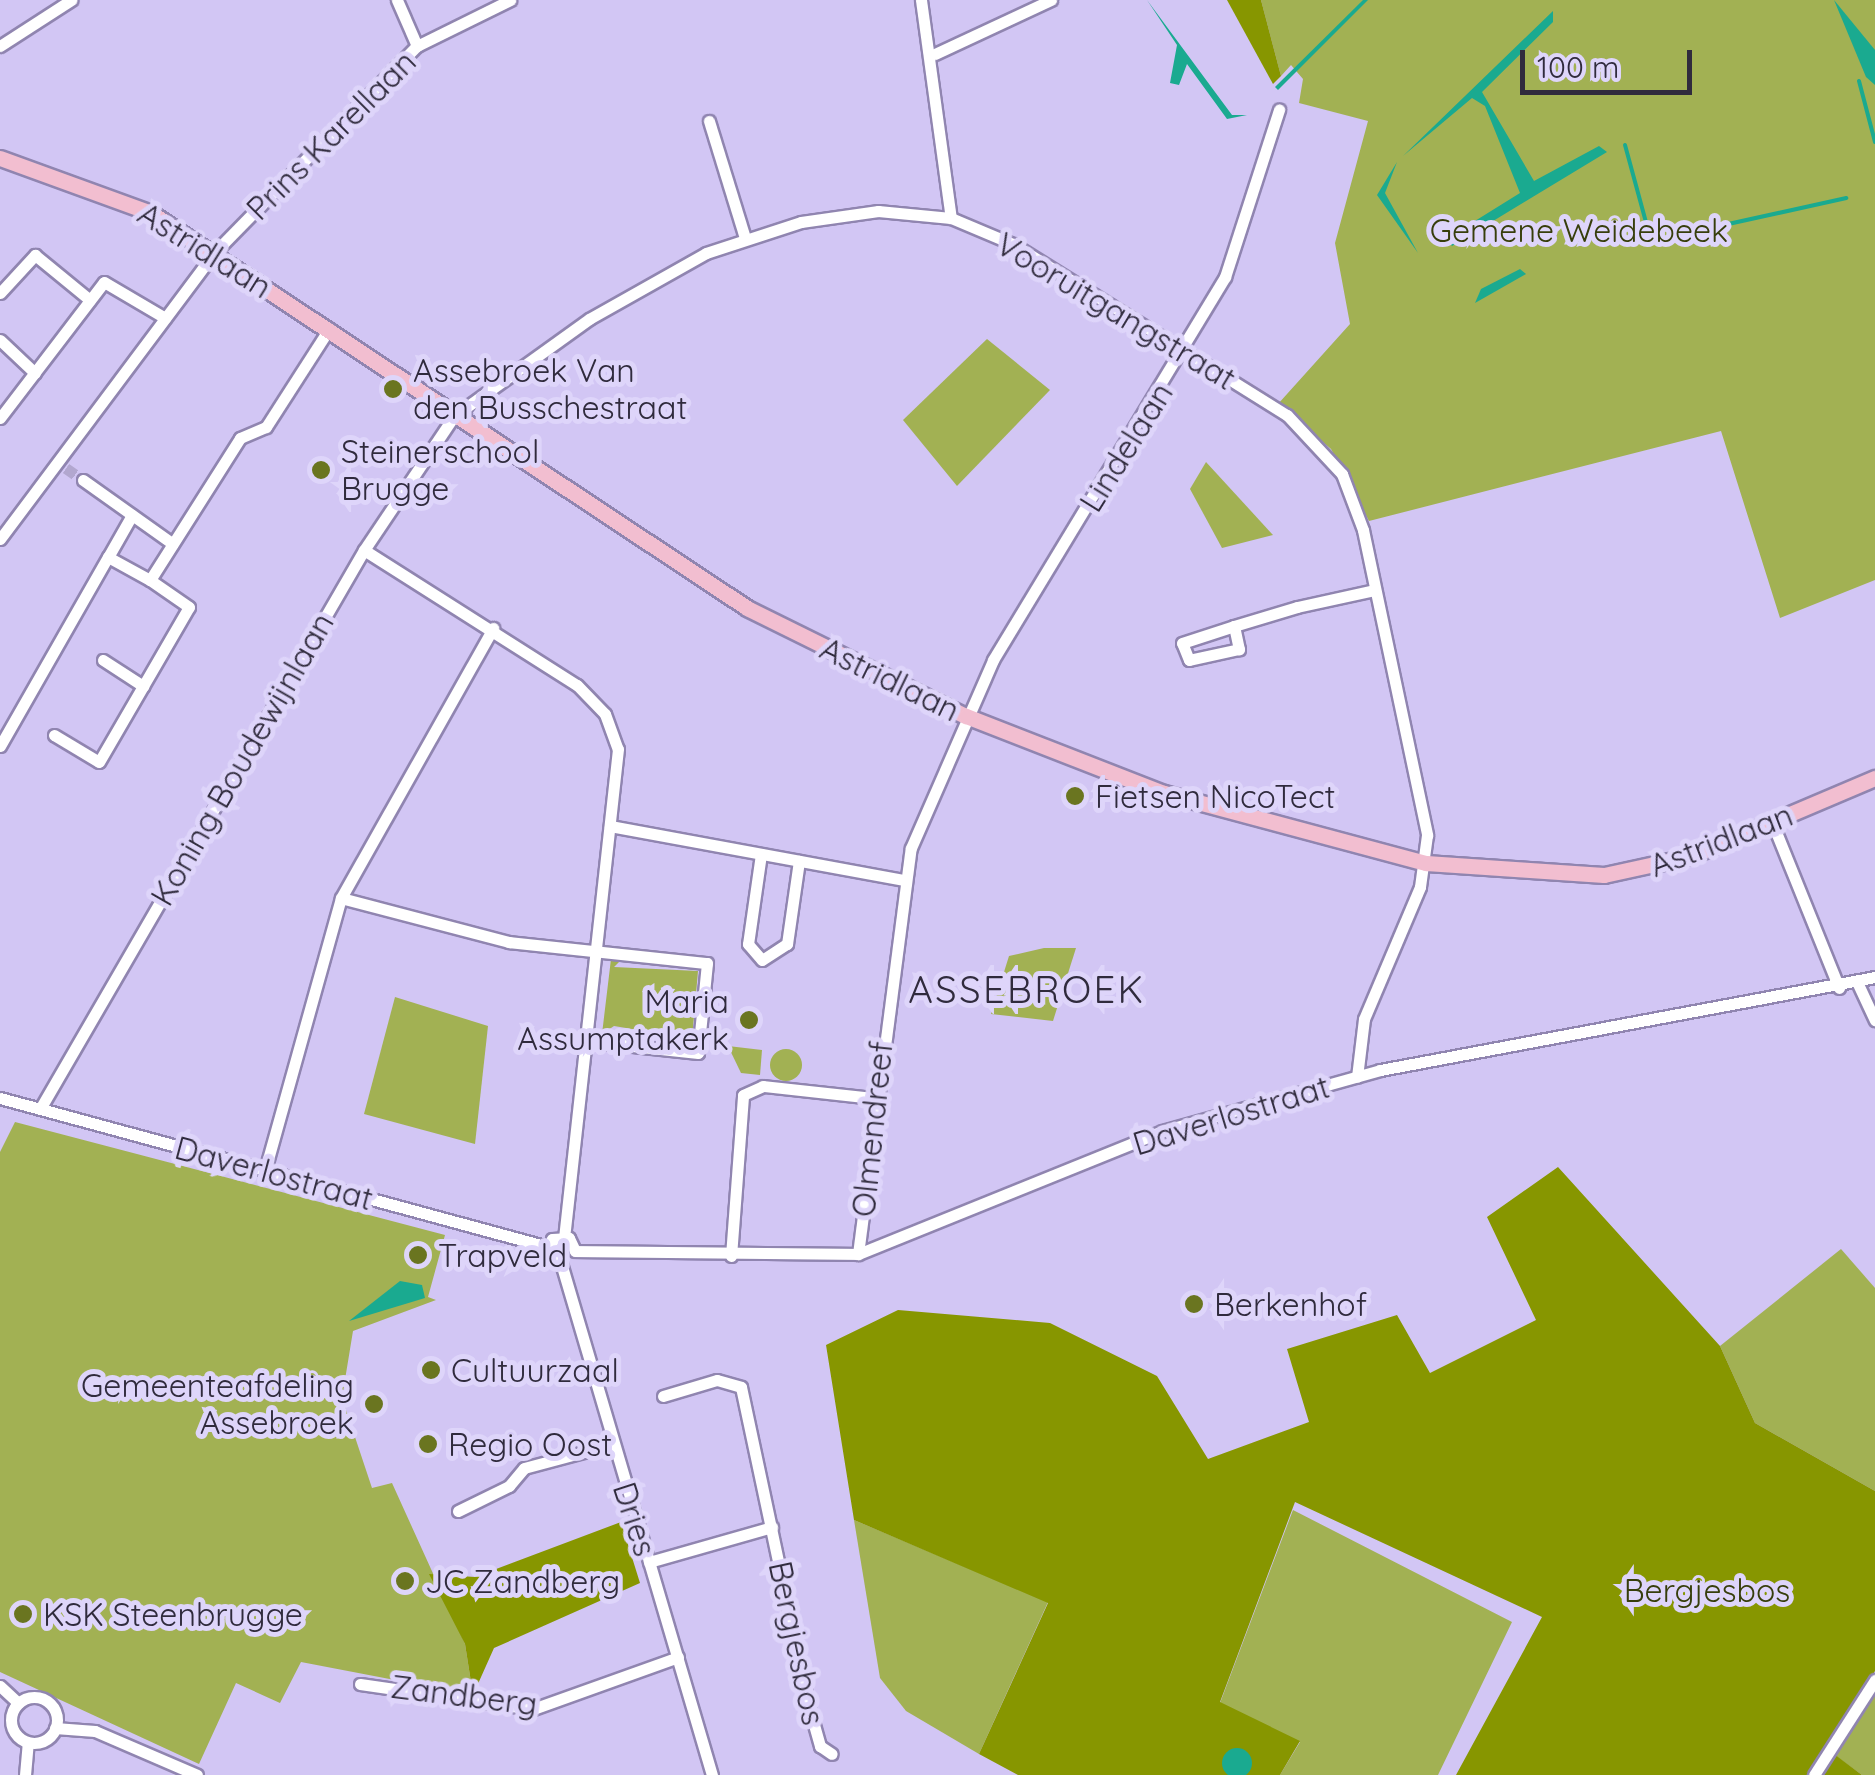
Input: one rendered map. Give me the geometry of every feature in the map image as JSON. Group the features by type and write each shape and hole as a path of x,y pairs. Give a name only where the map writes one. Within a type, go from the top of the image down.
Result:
{"main road":[{"name":"Astridlaan","path":"0,158 115,195 213,254 671,564 966,716 1246,820 1426,864 1629,874 1772,822 1875,778"}],"street":[{"path":"0,46 71,0"},
{"path":"397,0 417,46"},
{"name":"Prins Karellaan","path":"0,539 62,465 213,254 417,46 510,0"},
{"path":"921,0 934,54 950,218"},
{"path":"934,54 1052,0"},
{"name":"Lindelaan","path":"966,716 1184,355 1225,277 1279,110"},
{"path":"709,121 745,238"},
{"name":"Vooruitgangstraat","path":"454,416 624,296 745,238 853,213 950,218 1012,244 1184,355 1287,415 1333,460 1359,516 1426,864"},
{"path":"0,294 35,256 90,300"},
{"path":"0,418 109,280 165,318"},
{"path":"150,580 240,438 266,427 329,329"},
{"path":"0,340 34,374"},
{"name":"Koning Boudewijnlaan","path":"40,1109 364,550 454,416"},
{"path":"83,480 173,544"},
{"path":"0,746 132,515"},
{"path":"364,550 492,628 605,714 618,749 564,1236 575,1251 562,1263 548,1247 564,1236"},
{"path":"54,735 99,762 189,607 108,557"},
{"path":"1234,626 1239,649 1189,660 1182,643 1234,626 1375,590"},
{"path":"265,1170 341,898 492,628"},
{"path":"104,660 143,686"},
{"name":"Olmendreef","path":"858,1254 903,880 966,716"},
{"path":"1772,822 1839,988"},
{"path":"610,826 903,880"},
{"path":"760,854 748,944 762,960 787,944 799,861"},
{"path":"1357,1076 1373,989 1426,864"},
{"path":"341,898 509,942 708,964 698,1053 586,1041"},
{"name":"Daverlostraat","path":"575,1251 731,1256 858,1254 1154,1134 1357,1076 1839,988 1875,978"},
{"path":"1858,984 1875,1020"},
{"path":"731,1256 744,1095 763,1086 874,1098"},
{"name":"Daverlostraat","path":"0,1098 548,1247"},
{"name":"Dries","path":"562,1263 610,1445 712,1775"},
{"name":"Bergjesbos","path":"663,1396 717,1380 741,1387 809,1707 820,1746 832,1754"},
{"path":"458,1511 509,1486 524,1468 610,1445"},
{"name":"Bergjesbos","path":"648,1562 772,1527"},
{"name":"Zandberg","path":"360,1684 533,1708 678,1656"},
{"path":"1814,1775 1875,1680"},
{"path":"0,1686 18,1703 46,1701 55,1728"},
{"path":"18,1703 5,1722 28,1742"},
{"path":"28,1742 55,1728 95,1731 197,1775"},
{"path":"26,1775 28,1742"}],"green space":[{"path":"1227,0 1261,0 1281,76 1273,84"},
{"name":"Gemene Weidebeek","path":"1261,0 1875,0 1875,580 1780,618 1721,431 1369,521 1331,449 1278,404 1350,324 1335,243 1368,121 1299,103 1303,79 1291,65 1281,76"},
{"path":"987,339 1050,390 957,486 903,420"},
{"path":"1206,462 1273,535 1222,548 1190,489"},
{"path":"1044,948 1076,948 1053,1021 991,1014 1009,956"},
{"path":"611,959 621,960 614,967 698,971 692,1039 614,1026 602,1034"},
{"path":"395,997 488,1026 475,1144 364,1114"},
{"path":"728,1046 762,1050 760,1075 741,1073"},
{"path":"786,1049 797,1054 802,1065 797,1076 786,1081 775,1076 770,1065 775,1054"},
{"path":"15,1122 445,1235 428,1297 436,1300 353,1331 342,1398 372,1488 392,1483 465,1644 473,1695 301,1662 280,1703 236,1683 199,1764 0,1672 0,1152"},
{"name":"Bergjesbos","path":"1558,1167 1720,1346 1755,1423 1875,1491 1875,1671 1826,1748 1862,1775 1456,1775 1542,1617 1295,1502 1220,1702 1300,1741 1280,1775 1018,1775 979,1754 1048,1603 854,1520 826,1345 898,1310 1050,1323 1157,1376 1208,1459 1309,1422 1287,1349 1397,1315 1430,1373 1536,1320 1487,1217"},
{"path":"1841,1249 1875,1288 1875,1491 1755,1423 1720,1346"},
{"path":"1293,1510 1512,1622 1438,1775 1280,1775 1300,1742 1220,1703"},
{"path":"854,1520 1048,1602 979,1754 906,1711 880,1678"},
{"path":"621,1522 640,1583 494,1648 473,1695 465,1644 429,1574 475,1577"},
{"path":"1875,1687 1875,1775 1862,1775 1833,1754"}],"shaded area":[{"path":"1147,0 1232,115 1247,115 1227,119 1187,64 1179,85 1170,83 1177,45"},
{"path":"1363,0 1368,0 1278,90 1275,87"},
{"path":"1834,0 1875,50 1875,85 1866,77"},
{"path":"1553,11 1553,22 1482,92 1534,181 1599,146 1607,152 1452,246 1446,239 1520,193 1485,106 1472,98 1403,156"},
{"path":"1397,162 1385,193 1418,253 1377,195"},
{"path":"1520,269 1526,274 1475,303 1481,289"},
{"path":"400,1281 422,1285 425,1298 349,1321"},
{"path":"1237,1748 1248,1752 1252,1763 1248,1774 1237,1778 1226,1774 1222,1763 1226,1752"}],"waterway":[{"path":"1859,81 1875,142"},
{"path":"1625,145 1651,241 1846,198"}],"tunnel":[{"path":"66,468 83,480"}],"place":[{"name":"Assebroek Van den Busschestraat","path":"393,389"},
{"name":"Steinerschool Brugge","path":"321,470"},
{"name":"Fietsen NicoTect","path":"1075,796"},
{"name":"Maria Assumptakerk","path":"749,1020"},
{"name":"Trapveld","path":"418,1255"},
{"name":"Berkenhof","path":"1194,1304"},
{"name":"Cultuurzaal","path":"431,1370"},
{"name":"Gemeenteafdeling Assebroek","path":"374,1404"},
{"name":"Regio Oost","path":"428,1444"},
{"name":"JC Zandberg","path":"405,1581"},
{"name":"KSK Steenbrugge","path":"23,1614"}],"district":[{"name":"ASSEBROEK","path":"1027,990"}]}
